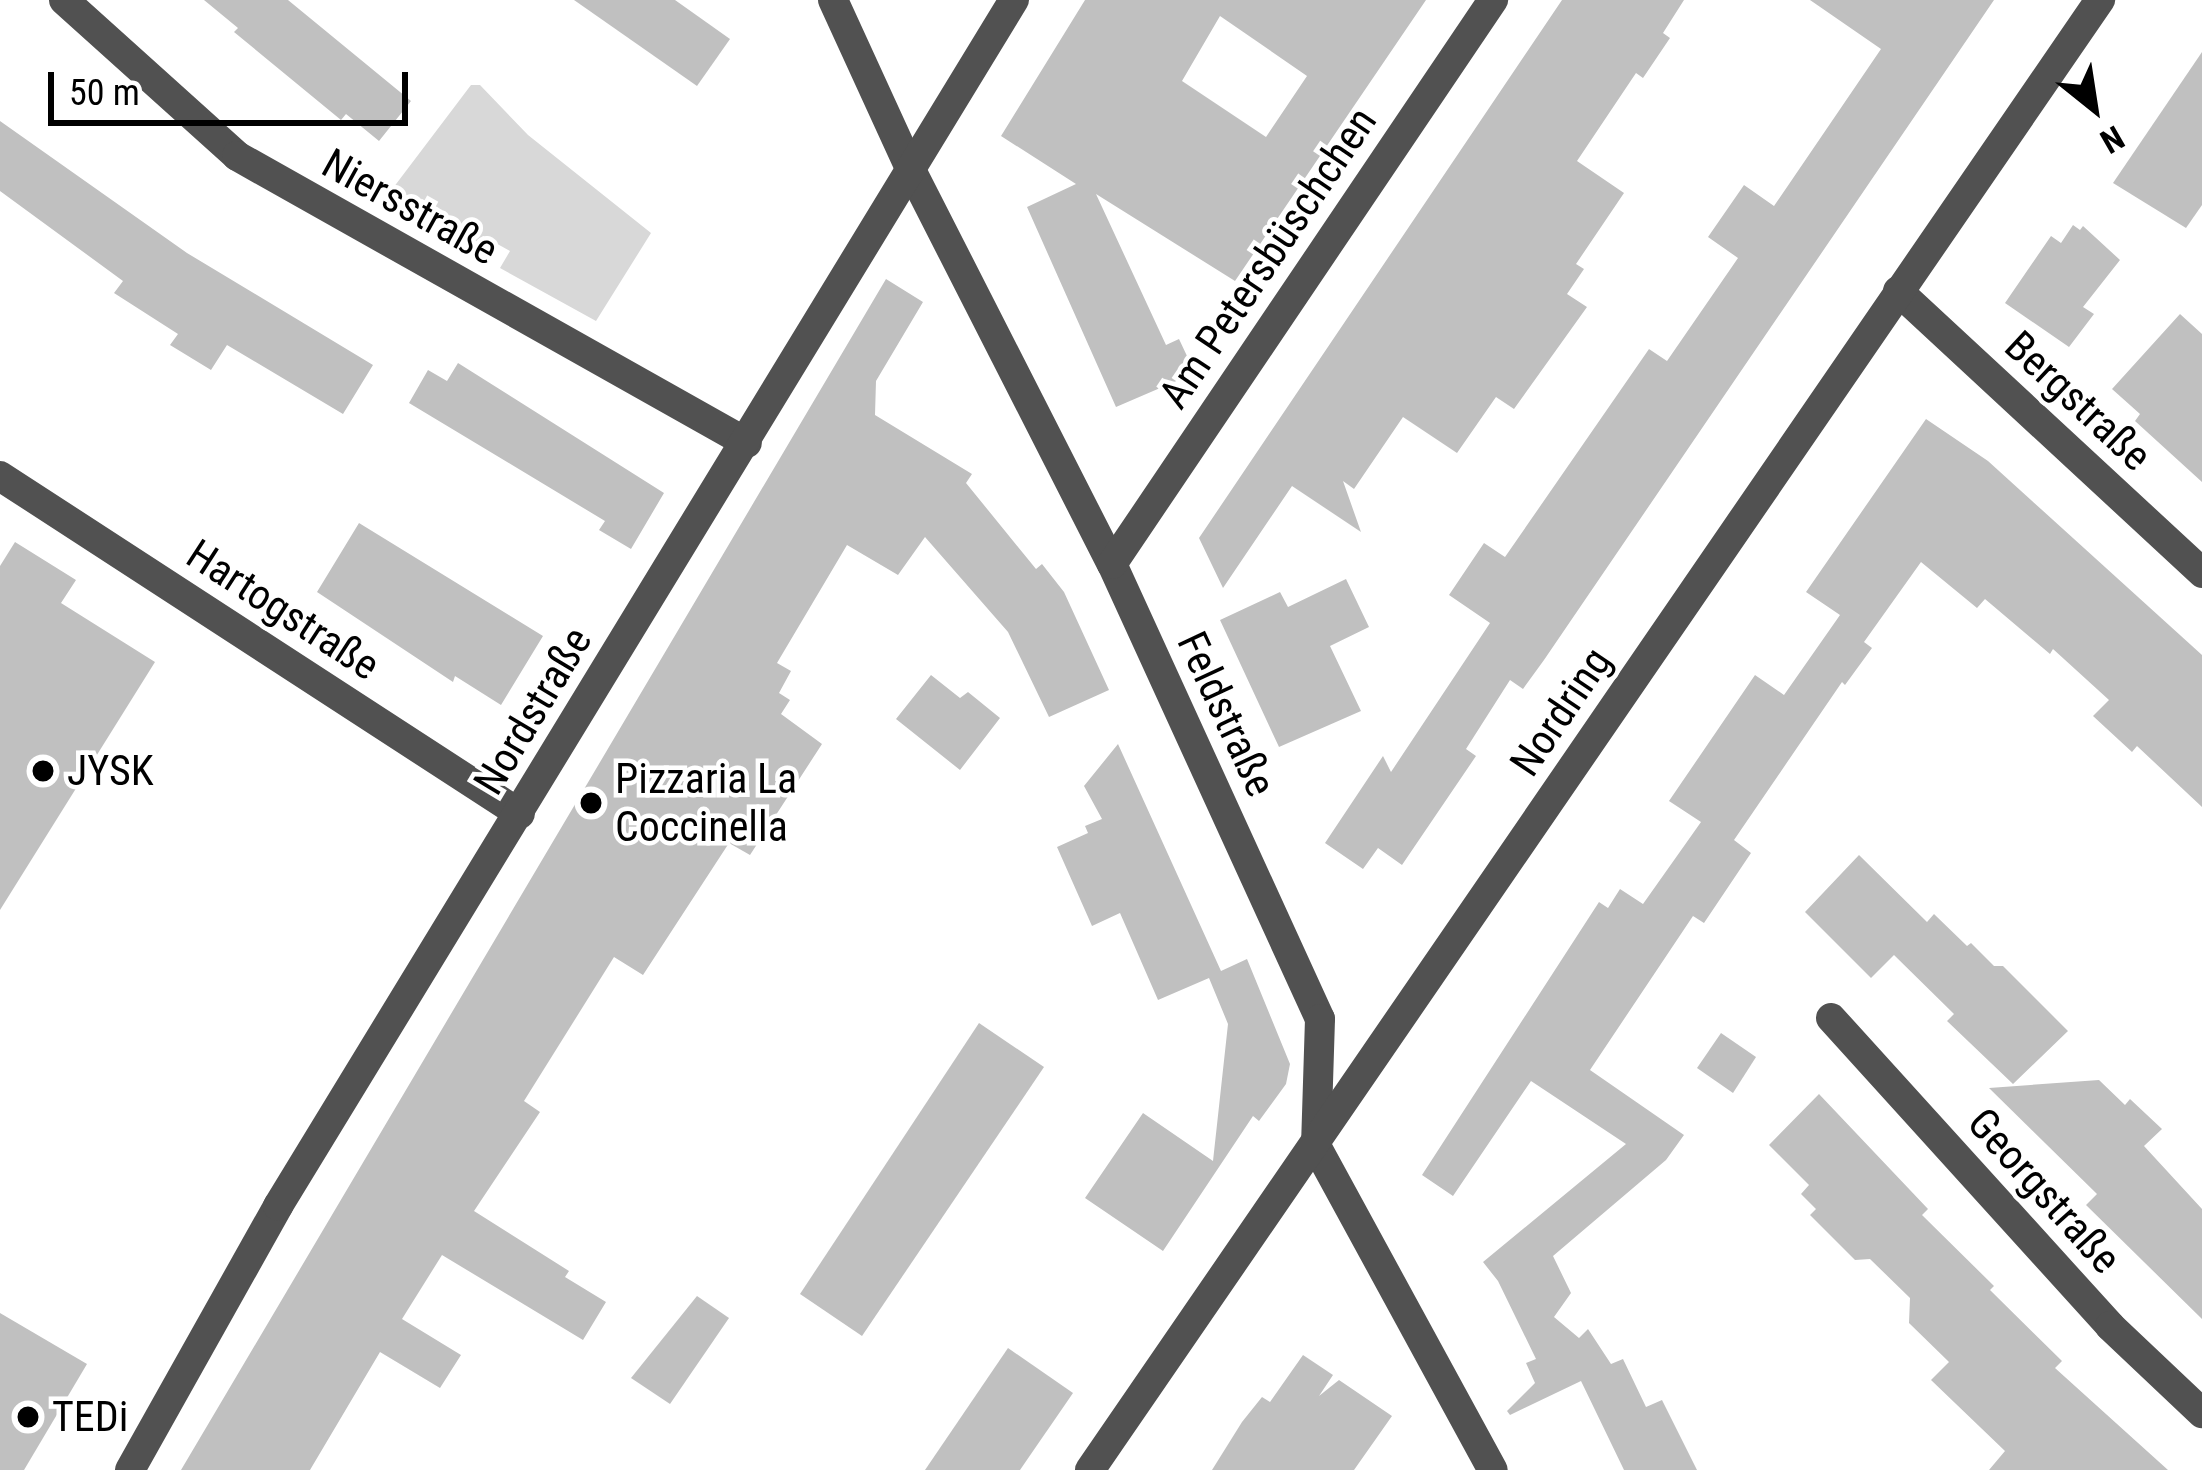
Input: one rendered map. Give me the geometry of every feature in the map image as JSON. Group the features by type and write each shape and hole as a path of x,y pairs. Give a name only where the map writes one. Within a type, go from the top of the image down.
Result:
{"street":[{"name":"Niersstraße","path":"64,0 237,157 747,442"},
{"name":"Feldstraße","path":"833,0 911,170 1112,564 1320,1019 1316,1146"},
{"name":"Nordstraße","path":"130,1470 278,1206 1014,0"},
{"name":"Am Petersbüschchen","path":"1112,564 1493,0"},
{"name":"Nordring","path":"1090,1470 2100,0"},
{"name":"Bergstraße","path":"1898,291 2202,573"},
{"name":"Hartogstraße","path":"0,476 520,814"},
{"name":"Georgstraße","path":"1831,1018 2110,1326 2202,1413"},
{"path":"1316,1146 1492,1470"}],"shaded area":[{"path":"471,85 480,85 528,135 651,233 596,321 500,268 510,251 483,236 473,252 384,200"}],"building":[{"path":"204,0 288,0 411,101 379,141 346,114 341,120 234,32 238,28"},
{"path":"574,0 675,0 730,39 697,86"},
{"path":"1085,0 1426,0 1235,281 1096,194 1166,345 1179,339 1195,373 1116,407 1027,207 1076,184 1001,136","holes":["1220,16 1307,76 1266,137 1182,81"]},
{"path":"1562,0 1684,0 1663,33 1670,38 1643,78 1636,73 1577,161 1624,193 1576,264 1584,269 1567,294 1587,307 1514,409 1496,397 1457,453 1403,417 1354,489 1343,481 1361,532 1292,486 1223,588 1199,538"},
{"path":"1810,0 1994,0 1544,660 1523,689 1510,680 1466,749 1476,756 1402,865 1378,848 1363,869 1325,843 1383,756 1391,772 1490,623 1449,595 1484,543 1505,557 1649,349 1667,361 1738,258 1708,237 1744,185 1774,206 1881,49"},
{"path":"2202,52 2202,205 2186,228 2113,183"},
{"path":"0,121 187,253 373,365 343,414 227,345 211,370 170,345 178,334 114,293 123,281 0,191"},
{"path":"2073,225 2080,230 2083,226 2120,260 2083,307 2094,314 2069,347 2005,303 2051,236 2061,243"},
{"path":"886,279 923,302 876,381 875,415 972,474 966,483 1036,569 1042,564 1064,592 1109,690 1049,717 1008,632 925,537 898,575 847,545 777,663 791,671 779,693 790,700 781,714 822,744 750,855 729,843 643,975 614,957 524,1101 540,1112 474,1211 569,1271 565,1277 606,1302 583,1340 442,1255 402,1319 461,1355 440,1388 380,1352 310,1470 181,1470"},
{"path":"2180,314 2202,334 2202,482 2135,421 2140,414 2112,389"},
{"path":"458,363 664,493 631,549 599,530 605,521 409,403 428,370 447,381"},
{"path":"1926,419 1988,461 2202,655 2202,807 2137,746 2132,752 2093,716 2109,700 2053,649 2050,654 1985,599 1977,608 1921,562 1864,642 1872,648 1845,685 1842,682 1734,840 1751,853 1704,923 1693,916 1590,1070 1684,1135 1666,1160 1553,1256 1571,1293 1554,1317 1579,1338 1588,1329 1611,1364 1623,1359 1646,1407 1662,1400 1697,1470 1624,1470 1581,1381 1510,1415 1507,1411 1535,1383 1526,1363 1536,1359 1498,1281 1483,1262 1626,1144 1531,1081 1453,1196 1422,1175 1599,902 1608,908 1620,889 1643,904 1701,822 1669,801 1755,675 1784,695 1840,615 1806,592"},
{"path":"359,523 543,636 501,705 455,676 453,682 317,592"},
{"name":"JYSK","path":"15,542 76,580 61,603 155,662 0,910 0,566"},
{"path":"1346,579 1369,627 1330,646 1361,711 1279,747 1220,620 1280,592 1288,607"},
{"path":"931,675 960,698 968,692 1000,718 960,770 896,719"},
{"path":"1118,744 1221,971 1247,959 1290,1064 1286,1084 1259,1121 1253,1116 1163,1251 1085,1198 1143,1113 1213,1161 1228,1024 1209,978 1158,1000 1120,913 1092,926 1057,847 1088,833 1085,826 1102,819 1084,786"},
{"path":"1859,855 1927,922 1934,914 1967,946 1971,943 1994,966 2003,966 2068,1031 2013,1084 1947,1021 1954,1014 1894,955 1871,978 1805,912"},
{"path":"979,1023 1044,1067 862,1336 800,1294"},
{"path":"1721,1033 1756,1057 1733,1093 1697,1068"},
{"path":"2099,1080 2125,1105 2130,1099 2162,1129 2144,1146 2202,1209 2202,1319 2086,1205 2097,1194 1989,1088"},
{"path":"1819,1094 1928,1209 1922,1215 1994,1286 1990,1290 2062,1361 2055,1368 2168,1470 1989,1470 2005,1451 1931,1380 1949,1362 1909,1323 1910,1298 1870,1259 1855,1260 1810,1215 1816,1209 1801,1194 1809,1185 1769,1145"},
{"path":"697,1296 729,1318 670,1404 631,1378"},
{"name":"TEDi","path":"0,1313 87,1364 24,1470 0,1470"},
{"path":"1008,1348 1073,1393 1020,1470 925,1470"},
{"path":"1303,1355 1333,1375 1319,1396 1339,1380 1392,1416 1354,1470 1212,1470 1242,1422 1262,1397 1270,1402"}],"place":[{"name":"JYSK","path":"43,771"},
{"name":"Pizzaria La Coccinella","path":"591,803"},
{"name":"TEDi","path":"28,1417"}]}
